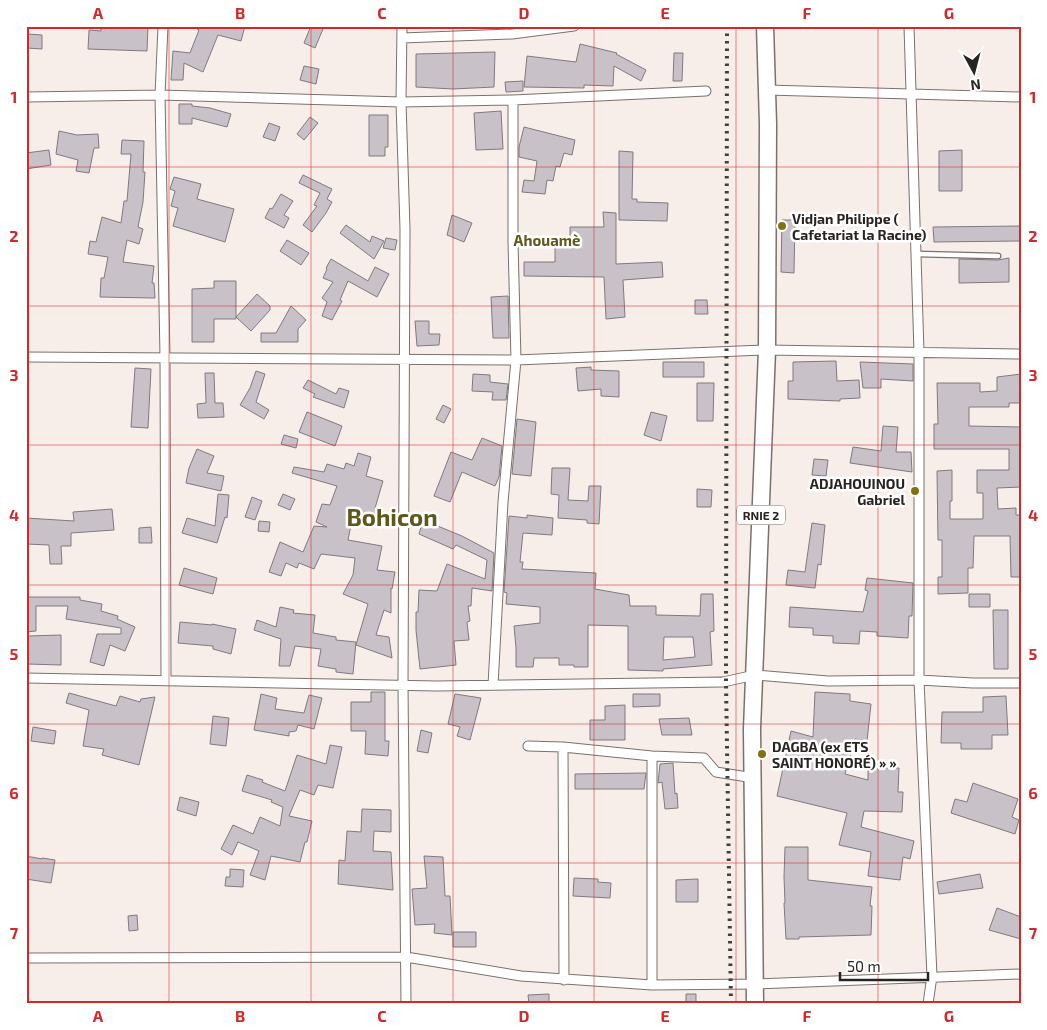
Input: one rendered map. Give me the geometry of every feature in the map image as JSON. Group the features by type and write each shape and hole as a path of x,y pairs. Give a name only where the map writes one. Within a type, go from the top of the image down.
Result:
{"highway":[{"name":"RNIE 2","path":"756,1004 752,729 768,350 765,26"}],"street":[{"path":"163,26 160,95 165,357 166,680"},
{"path":"402,26 400,102 405,229 406,360 403,685 406,1004"},
{"path":"402,38 512,34 574,26"},
{"path":"909,26 917,254 919,680 932,976 928,1004"},
{"path":"767,90 1021,97"},
{"path":"26,97 160,95 400,102 513,100 706,91"},
{"path":"493,686 503,502 516,360 513,242 513,100"},
{"path":"26,357 516,360 768,350 1021,354"},
{"path":"26,678 493,686 723,682 755,676 828,681 919,680 1021,683"},
{"path":"528,746 563,747 652,756 704,758 716,772 754,778"},
{"path":"563,747 564,980"},
{"path":"652,756 652,986"},
{"path":"26,958 406,957 521,976 652,986 1021,974"}],"lane":[{"path":"917,254 998,256"}],"building":[{"path":"101,26 148,26 147,51 88,49 89,30 101,31"},
{"path":"198,26 245,26 241,41 218,35 203,72 184,63 183,80 171,80 173,51 190,53 199,30 197,29"},
{"path":"311,26 323,29 315,48 304,43"},
{"path":"28,34 42,35 42,49 27,48"},
{"path":"580,44 617,53 646,70 641,81 614,66 613,86 584,85 584,88 524,87 527,56 576,62"},
{"path":"495,52 494,87 453,89 416,87 416,54"},
{"path":"674,53 683,53 682,81 673,81"},
{"path":"304,66 319,69 316,84 300,80"},
{"path":"523,81 523,91 506,92 505,82"},
{"path":"179,104 192,104 192,106 210,108 231,114 227,127 192,118 192,124 179,124"},
{"path":"501,111 503,149 476,150 474,113"},
{"path":"369,115 388,115 388,147 385,147 385,156 369,156"},
{"path":"310,117 318,123 304,140 297,134"},
{"path":"269,123 280,127 275,141 263,137"},
{"path":"524,127 575,140 572,155 564,153 560,167 556,166 553,181 547,180 545,194 522,192 524,180 534,181 537,161 519,157 519,147"},
{"path":"59,131 77,135 98,134 99,148 94,148 89,173 76,171 78,160 56,154"},
{"path":"122,140 144,141 143,172 145,172 143,202 138,227 143,229 139,244 127,240 123,262 154,266 152,283 154,283 155,298 100,297 101,278 104,278 108,257 88,254 90,241 96,242 102,217 121,223 124,201 127,201 131,154 121,154"},
{"path":"49,150 51,165 26,169 26,153"},
{"path":"962,150 962,191 939,191 939,151"},
{"path":"619,151 633,152 632,199 637,199 637,202 668,203 667,221 619,220"},
{"path":"303,175 332,189 327,199 332,202 312,232 303,225 317,206 314,205 320,193 299,183"},
{"path":"174,177 201,184 197,199 234,209 225,242 173,226 178,208 171,206 175,191 170,189"},
{"path":"281,194 293,201 284,215 289,218 284,228 265,218"},
{"path":"603,212 616,213 616,264 662,262 663,277 623,280 625,317 606,319 604,277 524,276 524,262 555,262 555,247 570,247 570,227 604,227"},
{"path":"452,215 472,223 464,242 447,235"},
{"path":"782,220 795,220 794,273 781,272"},
{"path":"346,225 370,242 372,236 384,241 374,259 340,233"},
{"path":"1021,226 1021,241 934,242 933,227"},
{"path":"386,238 397,240 395,250 383,248"},
{"path":"287,240 309,253 301,265 280,251"},
{"path":"1009,258 1009,282 959,283 959,259 998,260"},
{"path":"331,259 368,281 375,267 389,274 377,297 348,281 340,300 342,301 332,320 322,316 327,302 322,298 333,282 323,278"},
{"path":"214,281 236,281 236,319 214,319 214,342 192,342 192,289 214,288"},
{"path":"257,294 270,306 270,310 251,331 236,317"},
{"path":"508,296 509,338 493,338 491,297"},
{"path":"695,300 707,300 708,314 695,314"},
{"path":"291,306 306,320 298,329 298,342 261,342 261,333 276,333"},
{"path":"415,321 429,321 429,334 440,334 439,345 417,346"},
{"path":"836,361 837,381 859,380 860,398 840,399 840,401 788,399 788,381 793,381 793,362"},
{"path":"663,362 704,362 704,377 663,377"},
{"path":"860,362 913,364 913,381 881,379 881,388 863,388"},
{"path":"591,367 591,370 619,371 619,397 601,396 601,389 578,391 576,368"},
{"path":"135,368 151,369 148,428 131,427"},
{"path":"256,371 265,374 256,402 269,410 264,419 240,405 250,388"},
{"path":"205,373 214,373 215,403 223,403 224,417 198,418 197,404 206,403"},
{"path":"473,374 490,375 490,382 508,384 506,400 492,400 493,392 472,391"},
{"path":"1021,374 1021,403 1009,403 1009,407 969,407 969,426 1021,427 1021,487 997,488 998,509 1016,508 1016,515 1021,515 1021,577 1011,577 1010,536 974,536 973,568 968,568 968,593 938,594 938,577 942,577 942,540 938,540 937,471 952,470 950,519 983,519 983,493 977,493 977,470 1009,470 1009,449 934,449 934,424 938,424 937,383 980,383 980,392 997,391 997,377"},
{"path":"308,380 336,394 339,388 349,391 344,408 313,397 315,394 303,388"},
{"path":"697,383 714,383 713,421 697,421"},
{"path":"443,405 451,409 444,423 436,419"},
{"path":"307,412 342,426 335,446 299,432"},
{"path":"651,412 667,416 661,441 644,435"},
{"path":"517,419 536,422 531,476 512,474"},
{"path":"883,426 898,427 896,452 911,452 912,472 850,463 853,447 881,451"},
{"path":"284,435 298,439 296,448 281,444"},
{"path":"482,438 502,446 499,477 495,486 462,472 450,502 434,496 451,452 472,460"},
{"path":"197,449 214,456 207,473 224,476 221,491 186,483 189,468"},
{"path":"358,453 371,457 366,476 383,481 375,508 383,511 378,524 353,515 348,540 382,546 377,570 395,572 391,588 391,613 384,610 376,635 389,637 392,658 356,645 368,604 343,594 353,575 355,558 321,554 314,569 299,563 297,568 286,563 281,576 269,572 280,542 303,552 314,526 327,527 316,522 322,504 330,505 337,486 292,473 294,467 324,472 327,464 344,469 346,463 354,466"},
{"path":"814,459 828,460 826,476 812,475"},
{"path":"552,468 570,468 568,500 588,501 589,486 601,486 599,524 587,523 587,520 558,518 559,495 551,494"},
{"path":"697,489 712,490 711,507 697,507"},
{"path":"218,494 229,495 227,518 225,517 217,543 182,533 187,518 215,526"},
{"path":"283,494 295,499 290,510 278,505"},
{"path":"252,497 262,501 255,520 245,517"},
{"path":"112,509 114,530 71,533 71,546 61,546 62,564 50,564 49,545 26,544 26,518 74,521 73,512"},
{"path":"527,515 553,518 552,535 523,533 520,562 523,562 522,569 596,573 595,589 629,595 630,606 656,606 656,615 700,616 701,594 713,594 714,631 710,632 712,665 663,669 663,671 628,670 628,626 588,625 588,667 559,665 559,658 534,658 533,667 516,667 514,626 540,623 540,607 506,604 507,593 504,592 509,516 527,518","holes":["664,637 693,637 695,657 663,660"]},
{"path":"423,520 462,536 494,553 492,591 472,588 471,606 468,606 470,621 467,622 469,640 454,641 456,665 420,669 416,630 419,590 437,591 447,564 485,579 487,560 456,545 453,549 419,534"},
{"path":"259,521 270,522 269,532 258,531"},
{"path":"812,523 825,525 821,565 818,564 815,588 786,585 788,570 805,572"},
{"path":"151,527 152,543 139,543 139,528"},
{"path":"184,568 217,578 213,594 179,585"},
{"path":"867,578 913,583 912,616 909,616 908,638 877,636 877,632 860,631 859,644 833,643 833,636 813,635 813,628 789,627 790,607 863,612 868,591 865,590"},
{"path":"969,594 990,594 990,607 969,607"},
{"path":"26,597 80,597 80,600 102,604 101,611 118,616 117,619 135,627 125,651 110,645 104,666 90,662 97,634 121,634 121,628 66,619 68,606 36,606 36,631 26,632"},
{"path":"280,607 294,610 293,613 315,615 313,633 336,637 336,640 356,642 353,674 336,672 336,669 318,666 321,649 295,646 290,666 279,666 281,639 254,630 257,620 276,627"},
{"path":"993,610 1008,610 1008,669 994,669"},
{"path":"180,622 212,624 236,629 231,654 213,649 213,646 178,643"},
{"path":"61,635 61,665 27,664 28,636"},
{"path":"371,692 385,692 385,741 389,741 388,756 365,754 366,731 351,731 351,702 371,702"},
{"path":"815,692 850,694 850,701 871,704 867,741 855,739 845,774 868,780 868,768 899,768 898,792 903,792 902,812 864,811 861,827 914,841 910,859 903,857 900,880 868,876 871,852 839,845 847,813 777,796 791,731 813,737"},
{"path":"69,693 116,706 120,696 140,702 141,699 155,697 139,765 102,755 104,749 83,746 89,710 66,703"},
{"path":"261,694 277,698 275,709 304,713 309,695 322,698 314,729 298,725 296,731 289,732 289,736 254,730"},
{"path":"455,694 481,698 470,740 457,736 460,727 448,724"},
{"path":"633,694 660,694 660,706 633,707"},
{"path":"1006,696 1008,735 992,735 992,749 961,749 961,743 941,743 942,712 983,712 983,697"},
{"path":"625,705 625,740 590,740 590,720 605,720 605,706"},
{"path":"213,716 229,718 226,746 210,744"},
{"path":"689,718 692,735 662,735 659,719"},
{"path":"33,727 56,731 54,744 31,741"},
{"path":"421,730 432,733 428,753 417,751"},
{"path":"330,745 342,747 333,788 318,785 314,795 300,790 289,816 312,821 300,862 271,856 265,880 250,875 259,851 238,842 232,855 221,849 233,825 253,834 260,817 280,826 283,807 271,802 272,800 242,791 247,775 263,780 262,782 285,791 297,755 326,764"},
{"path":"673,763 678,808 665,809 662,782 658,783 660,764"},
{"path":"646,773 644,789 575,789 575,774"},
{"path":"973,783 1018,799 1012,817 1019,820 1015,834 951,813 955,799 967,802"},
{"path":"180,797 199,802 196,816 177,810"},
{"path":"362,809 391,810 391,832 374,831 373,851 391,852 393,890 338,884 339,860 345,861 347,831 361,832"},
{"path":"785,847 808,847 808,880 872,887 870,906 872,906 871,935 786,939 784,903"},
{"path":"26,856 55,860 51,883 26,879"},
{"path":"424,856 443,857 445,896 450,896 452,935 434,933 435,924 415,925 412,889 427,888"},
{"path":"230,869 244,870 243,887 225,886 226,877 230,877"},
{"path":"980,874 983,888 939,894 937,882"},
{"path":"574,878 598,879 598,882 611,883 610,898 573,896"},
{"path":"698,879 698,902 676,902 676,880"},
{"path":"997,908 1021,917 1021,939 989,930"},
{"path":"137,915 138,930 129,931 128,916"},
{"path":"453,932 476,932 476,947 453,947"},
{"path":"549,994 549,1004 529,1004 528,995"},
{"path":"686,994 696,994 696,1004 686,1004"}],"railway":[{"path":"727,26 726,682 731,1004"}],"place":[{"name":"Vidjan Philippe ( Cafetariat la Racine)","path":"782,226"},
{"name":"ADJAHOUINOU Gabriel","path":"915,491"},
{"name":"DAGBA (ex ETS SAINT HONORÉ) » »","path":"762,754"}],"district":[{"name":"Ahouamè","path":"547,240"},
{"name":"Bohicon","path":"392,516"}]}
